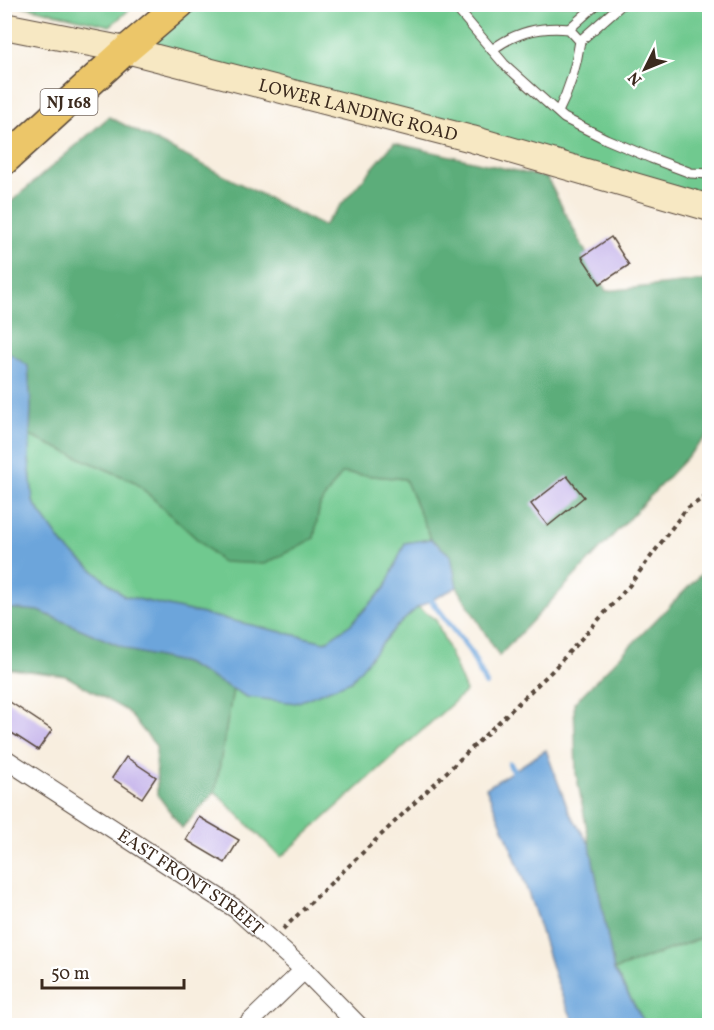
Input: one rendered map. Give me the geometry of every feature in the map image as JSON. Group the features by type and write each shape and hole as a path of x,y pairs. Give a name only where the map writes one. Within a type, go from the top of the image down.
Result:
{"main road":[{"name":"NJ 168","path":"4,161 180,4"},
{"name":"LOWER LANDING ROAD","path":"4,26 126,50 472,139 710,208"}],"street":[{"name":"EAST FRONT STREET","path":"4,758 236,909 304,970 360,1026"},
{"path":"246,1026 304,970"}],"lane":[{"path":"453,4 504,64 564,118 606,139 691,173 710,174"},
{"path":"569,29 597,4"},
{"path":"558,112 574,77 580,41 622,4"},
{"path":"492,50 524,33 548,27 569,29 580,41"}],"path":[{"path":"272,940 552,671 629,586 686,509 710,494"}],"green space":[{"path":"19,5 135,5 110,26"},
{"path":"180,5 709,5 709,208 126,50"},
{"path":"109,117 323,226 394,143 547,178 606,291 709,280 709,434 499,656 457,587 451,556 431,539 405,479 342,473 320,504 314,538 265,564 222,562 135,482 30,436 31,406 28,367 5,350 5,207"},
{"path":"30,436 135,482 222,562 314,538 320,504 342,473 405,479 431,539 405,543 385,588 351,624 325,642 124,596 64,546 33,502 29,458"},
{"path":"709,566 709,935 614,970 576,773 574,703"},
{"path":"418,607 436,620 466,691 281,857 215,792 233,689 247,697 394,629"},
{"path":"4,608 39,611 132,651 185,663 233,689 215,792 182,828 157,794 156,746 127,711 66,676 5,668"},
{"path":"709,935 709,1025 646,1025 614,970"}],"water":[{"path":"5,350 28,366 31,406 29,458 33,502 64,546 124,596 325,642 351,624 385,588 405,543 431,539 451,556 457,587 418,607 394,629 351,681 296,703 247,697 185,663 132,651 39,611 5,608"},
{"path":"546,750 569,812 590,845 614,970 646,1025 576,1025 562,996 522,875 486,788"}],"building":[{"path":"611,237 629,265 600,284 582,257"},
{"path":"567,476 584,497 548,526 531,504"},
{"path":"4,698 52,730 38,750 4,728"},
{"path":"126,757 156,777 142,798 112,778"},
{"path":"199,817 239,840 225,863 186,840"}],"waterway":[{"path":"427,595 470,651 486,684"},
{"path":"510,764 516,777"}]}
